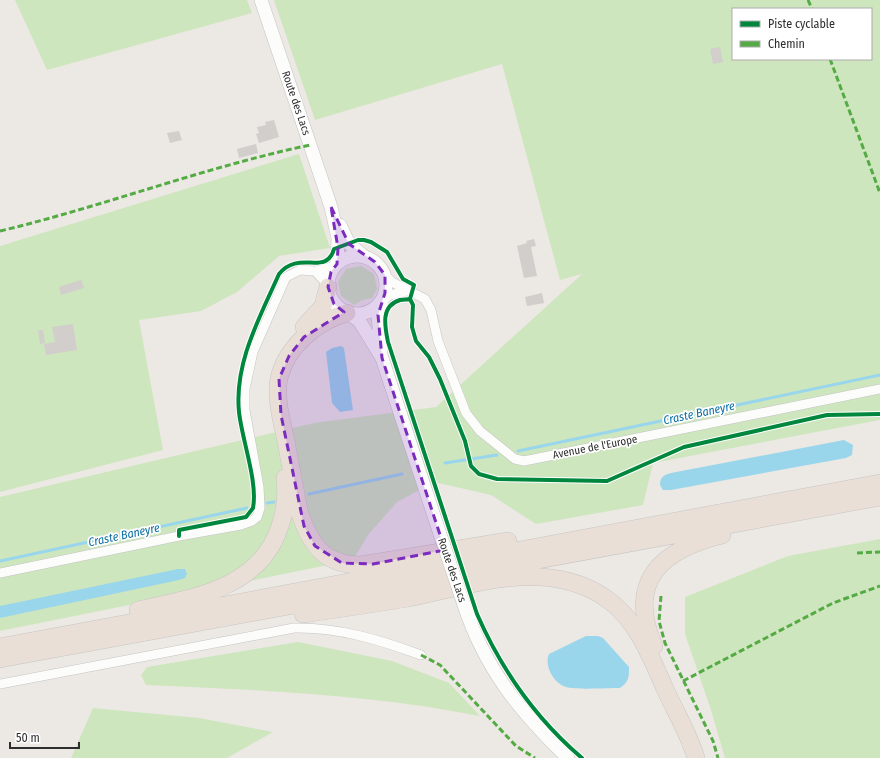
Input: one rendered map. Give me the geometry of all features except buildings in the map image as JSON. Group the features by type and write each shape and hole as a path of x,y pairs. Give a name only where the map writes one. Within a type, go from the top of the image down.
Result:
{"highway":[{"path":"0,639 77,624 204,594 236,581 262,560 276,537 282,521 286,496 283,461 271,395 273,373 290,343 319,313 323,306 328,286"},
{"path":"349,313 325,322 304,337 289,356 279,379 278,394 281,415 299,510 309,537 323,554 342,564 361,565 472,545 562,534 609,539"},
{"path":"0,659 81,645 880,483"},
{"path":"0,647 286,594 609,539 880,498"},
{"path":"704,758 647,627 644,608 645,596 647,587 657,568 673,553 697,542 880,498"},
{"path":"81,645 194,632 406,598 514,578 556,577 573,581 593,590 608,599 624,614 646,647 696,758"}],"main road":[{"name":"Route des Lacs","path":"261,0 331,207 338,238 336,265"},
{"name":"Route des Lacs","path":"331,207 349,244 367,258"},
{"path":"350,257 367,258 381,268 385,276 385,293 382,301 368,312 349,313 334,304 330,296 328,286 331,272 336,265 350,257"},
{"name":"Route des Lacs","path":"382,301 378,315 382,358 464,605 479,642 502,684 531,722 568,758"},
{"name":"Route des Lacs","path":"349,313 360,322 382,358"}],"street":[{"path":"0,573 179,536 241,525 252,521 257,517 260,508 259,487 245,400 249,365 286,277 300,270 315,271 336,265"},
{"path":"315,271 328,286"},
{"name":"Avenue de l'Europe","path":"385,276 392,282 407,291 420,296 427,302 438,341 462,406 470,419 491,440 515,459 524,461 880,388"},
{"path":"382,301 390,296 407,291"},
{"path":"0,684 294,628 331,630 377,640 421,655"}],"highlighted area":[{"path":"331,207 349,244 375,262 385,275 385,293 378,315 382,358 445,550 373,564 342,563 315,546 304,526 281,415 279,379 289,356 304,337 344,312 334,304 328,287 331,272 337,264 338,248"}],"green space":[{"path":"15,0 247,0 252,13 47,70"},
{"path":"274,0 880,0 880,420 653,463 643,505 536,524 491,495 434,482 397,502 368,535 353,560 0,631 0,497 314,423 436,407 582,274 560,280 502,64 315,120"},
{"path":"299,154 330,248 279,256 237,292 201,311 139,320 163,450 0,492 0,246"},
{"path":"361,266 374,274 377,289 372,298 362,300 354,305 341,296 338,282 346,269"},
{"path":"880,539 880,758 725,758 710,707 685,634 685,597 788,556"},
{"path":"298,642 392,661 449,683 480,716 397,703 314,694 146,685 141,675 147,667"},
{"path":"93,708 199,718 273,732 227,758 71,758"}],"water":[{"path":"341,346 344,348 353,410 340,412 332,403 326,352 332,348"},
{"path":"844,440 853,445 852,455 846,458 671,490 663,490 660,485 663,477 671,473"},
{"path":"178,569 185,569 187,574 185,578 0,618 0,606"},
{"path":"586,636 598,636 603,638 629,667 628,679 620,688 571,688 561,685 554,678 549,668 549,654"}],"waterway":[{"name":"Craste Baneyre","path":"518,451 880,375"},
{"name":"Craste Baneyre","path":"445,463 497,455"},
{"name":"Craste Baneyre","path":"309,494 402,474"},
{"name":"Craste Baneyre","path":"267,503 274,502"},
{"name":"Craste Baneyre","path":"0,561 247,508"}],"marked path":[{"path":"808,0 812,8"},
{"path":"830,60 880,193"},
{"path":"0,231 78,210 232,164 310,145"},
{"path":"857,553 880,552"},
{"path":"683,681 833,603 880,586"},
{"path":"661,596 659,621 665,643 713,741 718,758"},
{"path":"421,655 440,665 516,746 535,758"}],"cycle path":[{"path":"179,536 179,530 246,517 253,508 254,498 252,474 239,412 240,376 250,341 279,274 287,267 295,263 318,263 325,261 330,257 334,249 358,240 371,242 387,252 403,279 414,285 410,299 400,300 389,307 385,318 388,342 477,614 497,655 521,692 549,727 582,758"},
{"path":"410,299 413,305 412,327 416,341 429,357 440,379 465,441 471,466 479,474 497,479 607,481 684,447 827,415 880,414"}]}
